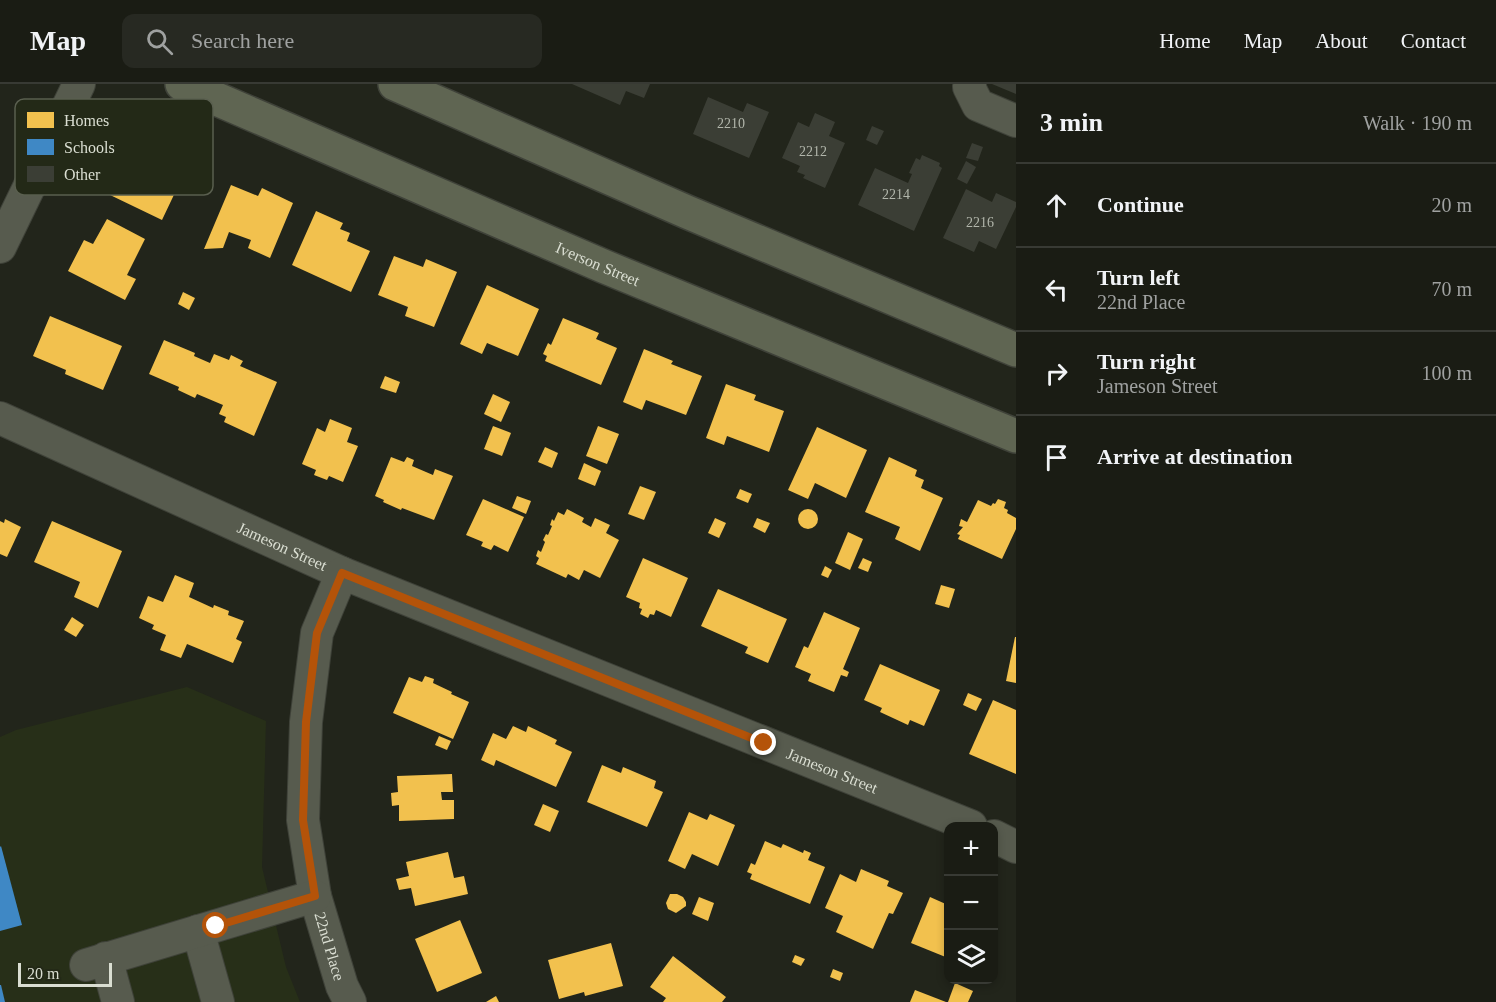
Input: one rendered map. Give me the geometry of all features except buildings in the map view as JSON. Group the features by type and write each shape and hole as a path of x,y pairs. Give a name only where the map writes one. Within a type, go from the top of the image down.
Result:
{"main road":[{"name":"Iverson Street","path":"182,84 603,266 1016,436"},
{"path":"396,84 687,212 1016,350"}],"street":[{"path":"72,99 79,84"},
{"path":"969,84 978,105 1016,121"},
{"path":"0,247 25,195"},
{"name":"Jameson Street","path":"0,418 342,573 961,822"},
{"name":"22nd Place","path":"342,573 317,633 306,722 303,820 315,896 342,986 350,1002"},
{"path":"998,838 1016,847"},
{"path":"118,1002 96,961 315,896"},
{"path":"198,930 218,1002"}],"shaded area":[{"path":"187,687 266,721 262,867 286,967 300,1002 0,1002 0,737 16,730"}],"route":[{"path":"216,926 315,896 303,820 306,722 317,633 342,573 764,743"}]}
